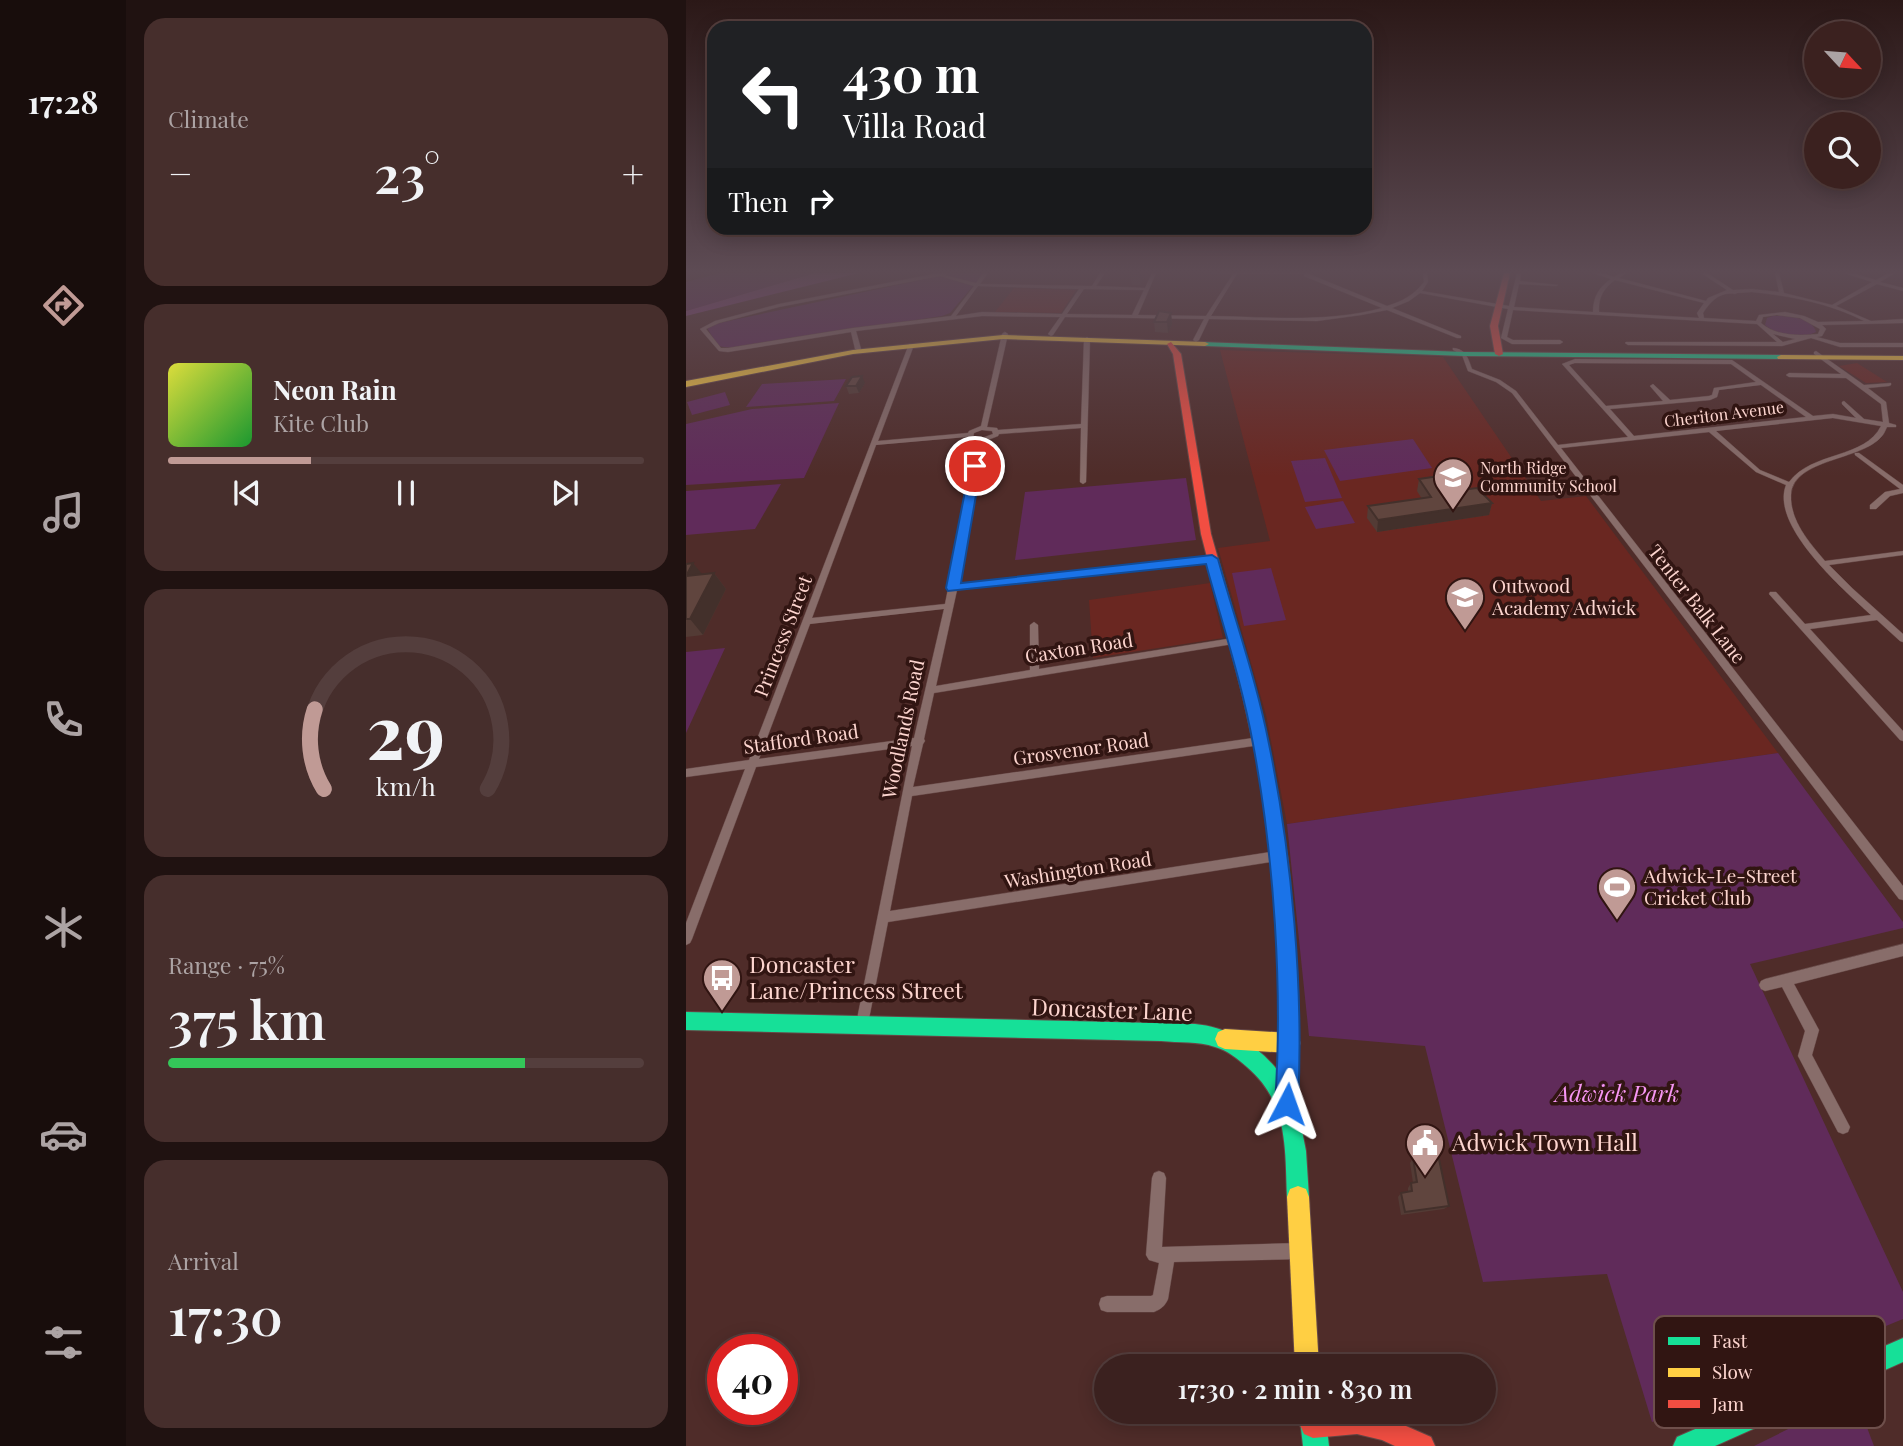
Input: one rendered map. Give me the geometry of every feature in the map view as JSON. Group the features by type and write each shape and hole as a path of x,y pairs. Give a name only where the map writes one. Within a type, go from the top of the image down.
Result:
{"main road":[{"path":"686,382 858,349 954,340"},
{"path":"686,382 827,356 958,340"},
{"path":"1107,340 1183,346 1462,347 1498,352 1819,355 1848,352 1903,355"},
{"path":"1122,340 1183,346"},
{"path":"1495,340 1498,352"},
{"path":"1183,346 1212,559 1261,741 1278,856 1290,1043 1287,1104"},
{"name":"Doncaster Lane","path":"686,1021 1161,1032 1214,1037 1244,1051 1269,1076 1287,1104 1294,1147 1306,1354"},
{"path":"1214,1037 1290,1043"},
{"path":"1885,1359 1903,1350"},
{"path":"1313,1424 1316,1446"},
{"path":"1374,1424 1422,1446"},
{"path":"1686,1446 1723,1440 1747,1428"}],"street":[{"path":"712,340 719,349 728,350 787,340"},
{"path":"856,340 858,349"},
{"path":"984,428 1003,340"},
{"path":"1083,482 1087,340"},
{"path":"1183,346 1188,340"},
{"path":"1449,340 1462,347"},
{"path":"1519,340 1560,342"},
{"path":"1778,340 1782,344"},
{"path":"1629,343 1782,344 1798,340"},
{"path":"1817,340 1848,352 1903,345"},
{"path":"1835,340 1848,352"},
{"name":"Princess Street","path":"686,939 911,345"},
{"name":"Tenter Balk Lane","path":"1462,347 1470,370 1498,381 1514,392 1903,895"},
{"path":"1819,355 1884,403 1892,413 1894,426 1891,435 1883,443 1857,454 1814,464 1796,476 1789,484 1786,495 1791,522 1825,563 1903,639"},
{"path":"1633,439 1566,367 1567,362 1732,362 1811,418"},
{"path":"1788,375 1850,377"},
{"path":"1605,408 1710,398 1716,396 1716,389 1724,386 1762,383"},
{"path":"1864,387 1889,384"},
{"path":"1653,386 1668,402"},
{"path":"1844,403 1861,419"},
{"name":"Cheriton Avenue","path":"1556,447 1811,418 1861,419 1894,426"},
{"path":"968,435 972,440 980,441 991,438 997,432 1085,426"},
{"path":"874,443 968,435 984,428 992,428 997,432"},
{"path":"1712,431 1758,471 1789,484"},
{"name":"Woodlands Road","path":"862,1024 907,792 953,588 980,441"},
{"path":"1857,454 1903,490"},
{"path":"1873,507 1888,494 1903,490"},
{"path":"1825,563 1903,553"},
{"path":"953,588 1212,559"},
{"path":"1773,594 1903,737"},
{"path":"807,621 948,606"},
{"path":"1802,627 1880,617"},
{"path":"1034,625 1035,673"},
{"name":"Caxton Road","path":"929,690 1233,641"},
{"name":"Stafford Road","path":"686,773 920,741"},
{"name":"Grosvenor Road","path":"907,792 1261,741"},
{"name":"Washington Road","path":"884,918 1278,856"},
{"path":"1765,985 1903,950"},
{"path":"1786,981 1812,1030 1805,1056 1843,1127"},
{"path":"1159,1178 1154,1255 1301,1251"},
{"path":"1107,1304 1154,1304 1160,1299 1168,1255"}],"shaded area":[{"name":"Outwood Academy Adwick","path":"1220,350 1443,357 1541,501 1586,496 1778,753 1287,824 1266,715 1218,548 1270,541"},
{"path":"1857,363 1887,382 1866,383 1839,366"},
{"path":"1210,583 1223,638 1093,658 1089,600"}],"green space":[{"path":"715,340 780,340 730,348 718,346"},
{"path":"846,379 834,401 746,407 762,384"},
{"path":"725,392 730,405 692,415 687,402"},
{"path":"839,403 804,478 686,485 686,424 752,409"},
{"path":"1413,439 1432,468 1340,481 1324,450"},
{"path":"1325,458 1342,498 1305,502 1291,461"},
{"path":"1186,478 1196,540 1015,560 1025,492"},
{"path":"781,484 755,529 686,535 686,491"},
{"path":"1343,501 1355,523 1316,529 1305,507"},
{"path":"1271,568 1286,620 1244,626 1232,573"},
{"path":"725,648 686,733 686,652"},
{"name":"Adwick Park","path":"1778,753 1903,922 1903,928 1750,964 1903,1292 1903,1319 1885,1326 1885,1316 1654,1316 1652,1422 1607,1274 1483,1282 1425,1046 1309,1036 1287,824"},
{"path":"1790,1428 1867,1428 1874,1446 1754,1446"}],"building":[{"path":"862,376 856,386 846,386 852,377"},
{"path":"1439,476 1445,478 1454,491 1477,488 1492,503 1378,520 1368,506 1431,497 1419,479"},
{"path":"693,563 686,576 686,564"},
{"path":"714,573 690,619 686,619 686,576"},
{"name":"Adwick Town Hall","path":"1433,1131 1449,1206 1405,1212 1401,1193 1412,1191 1411,1183 1417,1182 1413,1158 1427,1157 1422,1132"}],"traffic: fast":[{"path":"1205,344 1464,354 1781,357"},
{"path":"1268,780 1280,861 1286,942 1287,1104"},
{"path":"686,1021 1161,1032 1215,1037 1248,1055 1268,1073 1283,1095 1293,1128 1298,1197"},
{"path":"1885,1358 1903,1350"},
{"path":"1313,1424 1316,1446"},
{"path":"1686,1446 1727,1428"}],"traffic: slow":[{"path":"686,384 853,352 968,340"},
{"path":"1103,340 1205,344"},
{"path":"1781,357 1903,358"},
{"path":"1225,1039 1290,1043"},
{"path":"1298,1197 1306,1354"}],"traffic: jam":[{"path":"1497,340 1499,354"},
{"path":"1171,344 1177,354 1206,534 1250,697 1268,780"},
{"path":"1313,1425 1357,1421 1382,1427 1422,1446"}],"place":[{"name":"North Ridge Community School","path":"1453,511"},
{"name":"Outwood Academy Adwick","path":"1465,631"},
{"name":"Adwick-Le-Street Cricket Club","path":"1617,921"},
{"name":"Doncaster Lane/Princess Street","path":"722,1012"},
{"name":"Adwick Town Hall","path":"1425,1177"}],"route":[{"path":"975,466 953,588 1212,559 1261,741 1269,789 1278,856 1290,1043 1287,1104"}]}
